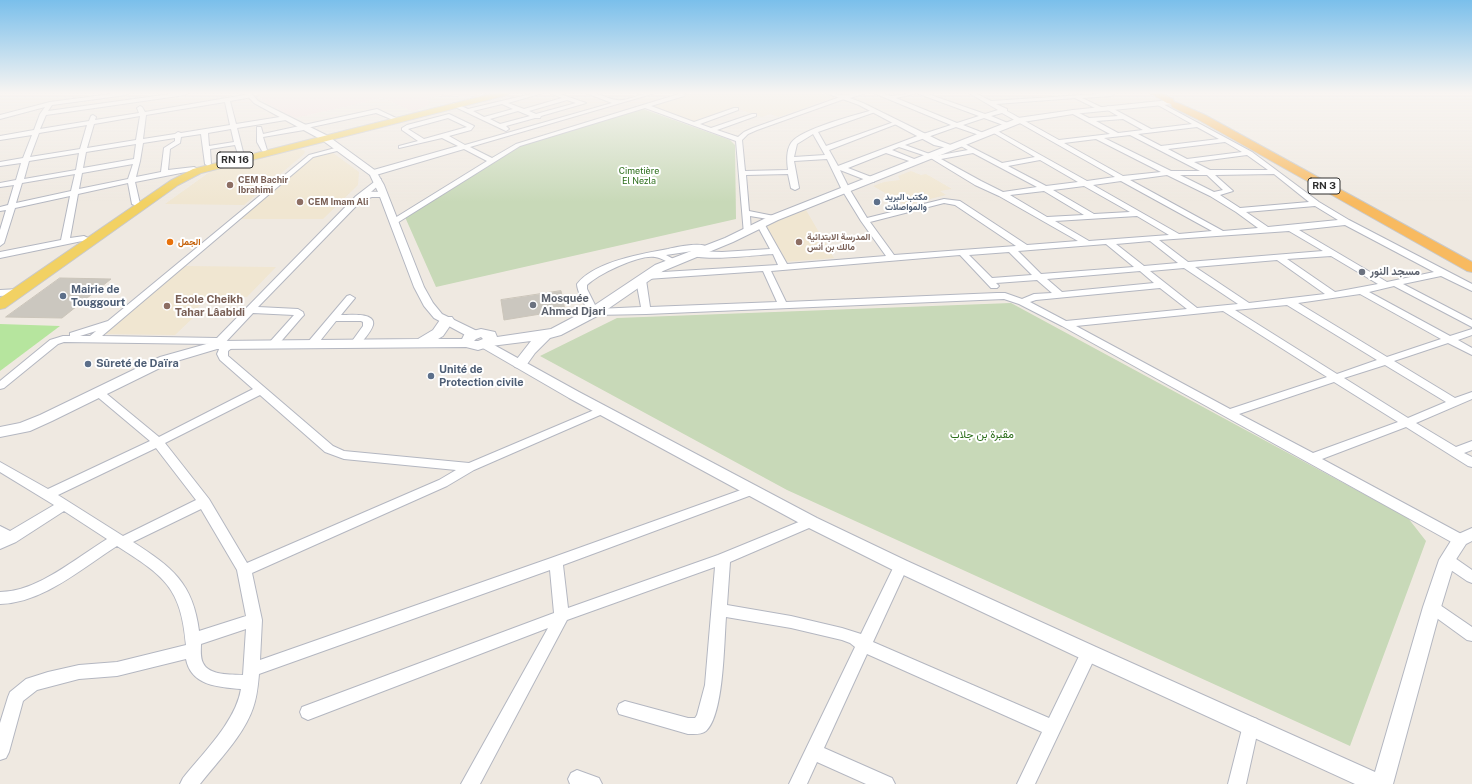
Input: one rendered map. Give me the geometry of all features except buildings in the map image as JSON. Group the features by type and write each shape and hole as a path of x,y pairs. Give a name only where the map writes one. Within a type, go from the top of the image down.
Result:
{"highway":[{"name":"RN 3","path":"1223,130 1472,268"},
{"name":"RN 3","path":"1251,146 1472,260"}],"main road":[{"name":"RN 16","path":"0,305 181,179 207,168 300,143 313,132 348,130"},
{"name":"RN 16","path":"313,132 359,130"},
{"path":"0,440 24,427 165,360 223,343 419,344 545,335 556,332 561,328 594,312 644,278 673,261 747,232 774,218 933,157 953,147 997,130"},
{"path":"300,143 337,147 345,136 354,131"},
{"name":"RN 16","path":"2,294 136,204 166,182 208,164 300,143"},
{"path":"419,344 438,333 447,320"},
{"path":"481,339 541,328 561,328"},
{"path":"520,364 530,350 545,335"},
{"path":"0,432 24,427"}],"street":[{"path":"0,138 52,130"},
{"path":"65,241 83,150 90,130"},
{"path":"136,204 131,180 137,161 141,130"},
{"path":"0,164 204,130 208,164"},
{"path":"235,130 241,156"},
{"path":"259,130 264,150"},
{"path":"308,130 337,147 375,177 424,298 438,316 481,339 520,364 603,410 811,522 901,566 1089,653 1251,725 1378,784"},
{"path":"260,136 313,132 320,130"},
{"path":"405,130 423,141"},
{"path":"401,147 467,130"},
{"path":"507,130 512,132"},
{"path":"470,467 337,453 260,390 224,358 222,354 223,343 250,310 359,198 375,177 464,146 521,130"},
{"path":"394,221 514,147 569,130"},
{"path":"711,130 739,140"},
{"path":"739,140 746,133 754,130"},
{"path":"795,188 791,172 792,149 794,143 800,138 818,130"},
{"path":"825,149 878,130"},
{"path":"909,130 938,143 975,151 1046,189 1092,216"},
{"path":"839,168 942,130"},
{"path":"975,130 989,133 1041,158 1177,236"},
{"path":"1037,130 1056,142 1222,233"},
{"path":"1107,130 1117,135"},
{"path":"1056,142 1162,130"},
{"path":"1208,130 1235,145 1251,146 1276,172 1316,204 1346,222 1472,288"},
{"path":"814,131 830,157 839,168 846,190 865,221 892,258"},
{"path":"0,243 26,159 37,132"},
{"path":"164,173 167,148 178,142 178,134"},
{"path":"1132,134 1208,172 1229,191 1213,194"},
{"path":"443,136 492,161"},
{"path":"1096,138 1213,194 1239,210 1266,230"},
{"path":"739,140 747,214 745,226 747,232"},
{"path":"1162,148 1226,140"},
{"path":"206,148 238,143"},
{"path":"898,145 933,157 978,183 1002,194 1047,219 1087,243"},
{"path":"1188,161 1251,146"},
{"path":"94,338 311,156 337,147"},
{"path":"885,150 917,162"},
{"path":"933,157 975,151"},
{"path":"792,159 830,157"},
{"path":"1002,165 1041,158"},
{"path":"0,186 137,161"},
{"path":"839,168 871,180"},
{"path":"0,209 164,173 194,169"},
{"path":"743,173 791,172"},
{"path":"1002,194 1167,173 1276,172"},
{"path":"359,198 372,194 383,195"},
{"path":"865,221 944,201 951,201 957,203 1025,248"},
{"path":"1239,210 1316,204"},
{"path":"747,214 774,218"},
{"path":"1047,219 1137,214"},
{"path":"646,311 644,278 962,252 1266,230 1346,222"},
{"path":"761,225 784,267"},
{"path":"1291,228 1390,284 1472,324"},
{"path":"0,255 84,238"},
{"path":"1151,238 1186,265 1247,306"},
{"path":"1107,242 1195,312"},
{"path":"708,248 696,247 656,254 624,262 601,271 585,280 582,284 582,289 594,312 1005,296 1022,302 1065,324 1312,458 1466,537 1447,560 1432,607 1382,784"},
{"path":"1011,249 1039,277 1059,294"},
{"path":"694,254 722,255 776,251"},
{"path":"962,252 1005,296"},
{"path":"990,281 1334,253"},
{"path":"656,254 673,261"},
{"path":"1278,257 1335,296"},
{"path":"766,269 782,305"},
{"path":"1065,324 1226,309 1335,296 1441,273"},
{"path":"1022,302 1034,297 1162,285"},
{"path":"1360,291 1472,352"},
{"path":"2,294 19,292"},
{"path":"312,344 350,298"},
{"path":"1289,302 1454,402"},
{"path":"1226,309 1472,463"},
{"path":"250,310 298,312 299,315 273,344"},
{"path":"334,318 362,318 368,320 368,326 355,344"},
{"path":"0,386 54,342 113,323"},
{"path":"1229,413 1384,360 1472,332"},
{"path":"68,338 223,343"},
{"path":"49,494 158,442 260,390"},
{"path":"98,392 158,442 191,483 204,502 244,570 254,620 252,677 245,708 238,723 189,784"},
{"path":"1312,458 1408,422 1472,395"},
{"path":"244,570 443,483 470,467 603,410"},
{"path":"1455,452 1472,445"},
{"path":"0,466 49,494 63,505 138,552 176,584 186,604 194,660 198,670 204,675 213,678 252,677 556,562 752,490"},
{"path":"0,598 14,598 33,591 119,540 204,502"},
{"path":"4,538 63,505"},
{"path":"308,712 562,616 723,559 811,522"},
{"path":"625,709 688,726 699,726 702,723 708,708 713,685 723,559"},
{"path":"1447,560 1472,577"},
{"path":"470,784 562,616 556,562"},
{"path":"798,784 865,646 901,566"},
{"path":"1432,607 1472,635"},
{"path":"720,610 791,622 855,638 865,646 1052,728"},
{"path":"0,752 16,697 32,684 79,672 117,669 193,645 254,620"},
{"path":"1026,784 1089,653"},
{"path":"1237,784 1251,725"},
{"path":"814,752 886,784"}],"shaded area":[{"name":"CEM Bachir Ibrahimi","path":"298,148 305,151 304,154 244,205 165,204 218,166"},
{"name":"CEM Imam Ali","path":"333,153 359,172 358,185 323,219 239,219 314,154"},
{"path":"911,171 921,175 926,174 952,189 940,191 946,195 906,205 873,186 884,182 900,180 898,176"},
{"name":"المدرسة الابتدائية مالك بن أنس","path":"806,210 834,258 783,262 765,226"},
{"name":"Ecole Cheikh Tahar Lâabidi","path":"181,266 276,267 247,297 213,297 211,299 207,299 192,313 197,314 175,335 104,334"}],"green space":[{"name":"Cimetière El Nezla","path":"574,130 701,130 730,140 735,145 736,219 436,287 405,217 519,146"},
{"name":"مقبرة بن جلاب","path":"1011,303 1408,518 1426,541 1350,746 787,490 540,356 617,318"},
{"path":"0,324 60,326 0,371"}],"place":[{"name":"CEM Bachir Ibrahimi","path":"230,185"},
{"name":"CEM Imam Ali","path":"300,202"},
{"name":"مكتب البريد والمواصلات","path":"877,202"},
{"name":"الجمل","path":"170,242"},
{"name":"المدرسة الابتدائية مالك بن أنس","path":"799,242"},
{"name":"مسجد النور","path":"1362,272"},
{"name":"Mairie de Touggourt","path":"63,296"},
{"name":"Mosquée Ahmed Djari","path":"533,305"},
{"name":"Ecole Cheikh Tahar Lâabidi","path":"167,306"},
{"name":"Sûreté de Daïra","path":"88,364"},
{"name":"Unité de Protection civile","path":"431,376"}]}
